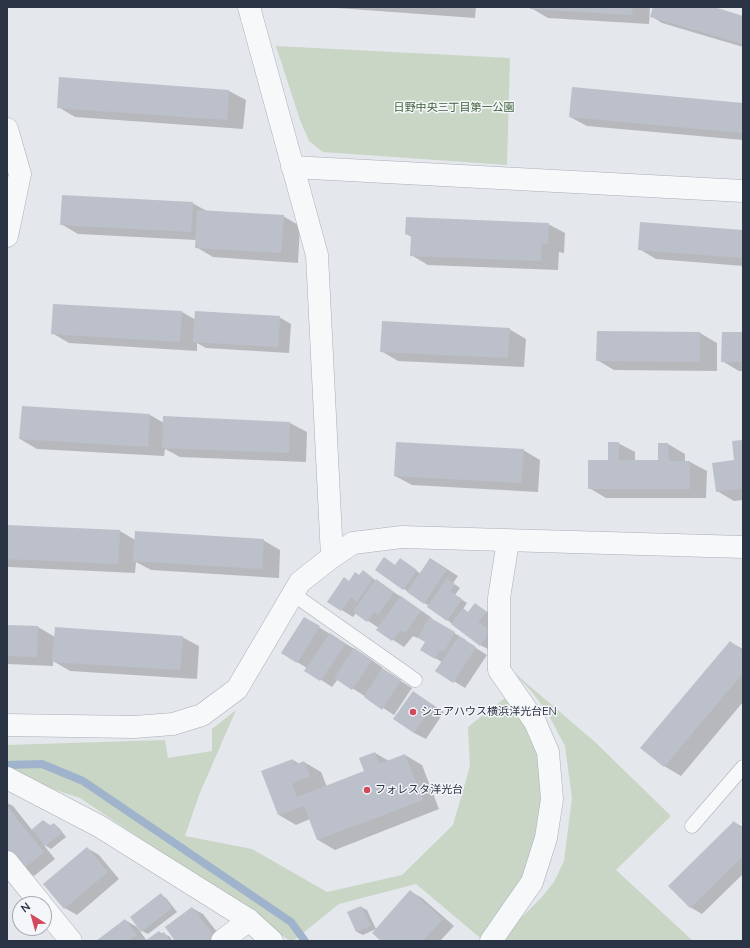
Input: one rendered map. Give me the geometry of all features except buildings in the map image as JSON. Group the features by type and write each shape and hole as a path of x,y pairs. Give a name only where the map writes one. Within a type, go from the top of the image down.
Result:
{"street":[{"path":"249,7 317,255 332,557"},
{"path":"7,129 20,174 8,231"},
{"path":"292,167 743,191"},
{"path":"7,725 134,727 173,724 202,715 237,689 300,582 353,543 402,537 743,547"},
{"path":"491,941 532,882 546,838 552,799 548,752 535,722 499,670 499,598 508,541"},
{"path":"9,780 99,826 249,920 272,941"},
{"path":"7,862 35,896"},
{"path":"52,918 71,941"},
{"path":"222,941 249,920"}],"lane":[{"path":"293,594 415,680"},
{"path":"692,826 743,767"}],"green space":[{"name":"日野中央三丁目第一公園","path":"276,46 510,58 507,165 323,152 309,141 300,120"},
{"path":"511,670 595,742 671,816 616,870 693,941 505,941 505,930 524,915 541,898 554,882 564,861 572,798 565,746 547,712 532,692"},
{"path":"506,697 527,727 540,755 545,800 534,864 484,941 416,884 339,904 293,941 290,941 232,900 80,798 13,776 7,771 7,745 165,740 168,758 212,751 212,729 236,710 199,795 185,836 252,849 327,892 402,875 453,825 470,766 468,727"}],"waterway":[{"path":"7,765 42,764 83,781 291,922 305,941"}],"place":[{"name":"シェアハウス横浜洋光台EN","path":"413,712"},
{"name":"フォレスタ洋光台","path":"367,790"}]}
